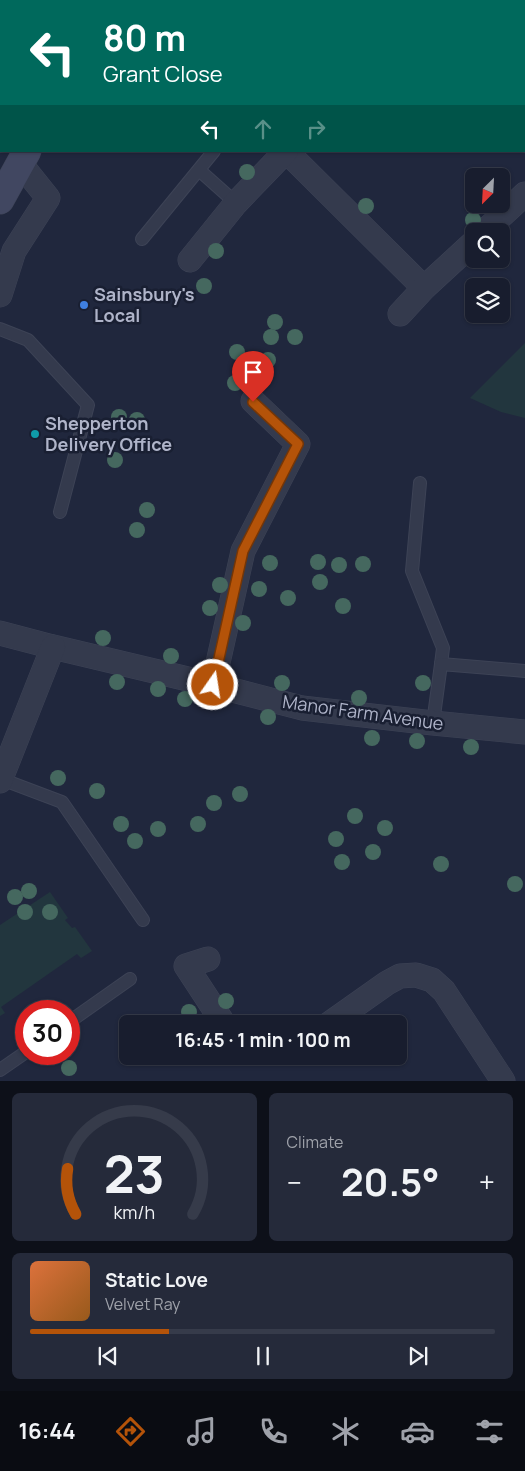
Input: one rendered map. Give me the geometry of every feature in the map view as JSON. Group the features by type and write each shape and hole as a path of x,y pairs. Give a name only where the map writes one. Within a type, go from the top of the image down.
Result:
{"main road":[{"path":"0,200 23,157"}],"street":[{"path":"190,260 236,203 285,152"},
{"path":"287,152 424,288"},
{"path":"0,295 14,251 48,198 23,157"},
{"path":"494,223 525,194"},
{"path":"400,314 424,288 465,250"},
{"path":"213,685 243,551 298,444 253,402"},
{"name":"Manor Farm Avenue","path":"0,633 302,708 525,732"},
{"path":"0,780 53,647"},
{"path":"208,959 186,966 218,1015"},
{"path":"342,1015 400,976 416,976 432,980 444,991 503,1081"}],"lane":[{"path":"142,239 213,152"},
{"path":"200,170 236,203"},
{"path":"0,329 28,340 88,405 60,512"},
{"path":"420,483 412,570 443,648 434,723"},
{"path":"441,664 525,671"},
{"path":"0,780 62,802 143,920"},
{"path":"80,1014 130,979"},
{"path":"0,1070 15,1060"}],"shaded area":[{"path":"525,343 525,418 501,412 470,398"},
{"path":"50,892 68,918 65,920 72,928 75,927 92,951 81,958 77,954 1,1007 5,1013 0,1016 0,925"}],"place":[{"name":"Sainsbury's Local","path":"84,305"},
{"name":"Shepperton Delivery Office","path":"35,434"}],"route":[{"path":"213,685 243,551 298,444 253,402"}]}
